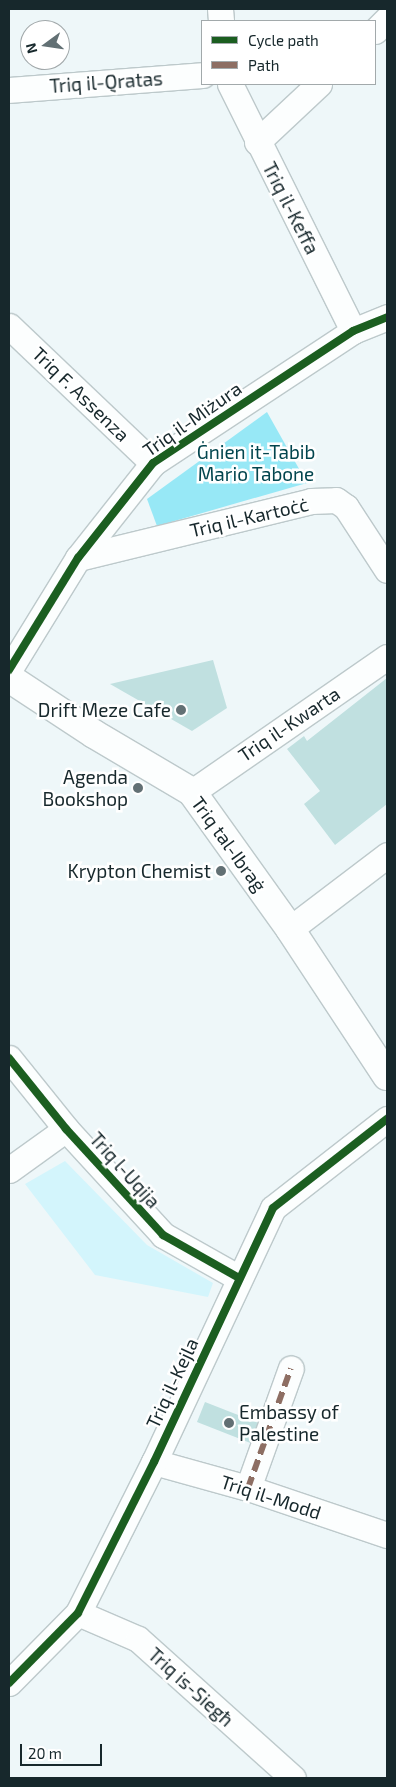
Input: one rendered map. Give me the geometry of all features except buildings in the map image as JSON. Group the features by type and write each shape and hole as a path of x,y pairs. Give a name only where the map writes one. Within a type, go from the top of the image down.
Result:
{"main road":[{"name":"Triq tal-Ibraġ","path":"9,678 94,734 192,792 290,929 387,1076"}],"street":[{"path":"376,30 387,19"},
{"name":"Triq il-Qratas","path":"9,90 201,75"},
{"name":"Triq il-Keffa","path":"230,85 353,331"},
{"path":"258,142 318,85"},
{"name":"Triq il-Miżura","path":"9,670 78,558 153,463 353,331 387,317"},
{"name":"Triq F. Assenza","path":"9,326 153,463"},
{"name":"Triq il-Kartoċċ","path":"78,558 311,501 336,500 346,508 387,570"},
{"name":"Triq il-Kwarta","path":"192,792 387,657"},
{"path":"290,929 387,855"},
{"name":"Triq l-Uqija","path":"9,1058 66,1129 163,1236 239,1278"},
{"name":"Triq il-Kejla","path":"9,1683 78,1613 154,1462 273,1208 387,1118"},
{"path":"9,1170 66,1129"},
{"path":"248,1488 291,1368"},
{"name":"Triq il-Modd","path":"154,1462 248,1488 387,1536"},
{"name":"Triq is-Siegħ","path":"78,1613 138,1638 293,1778"}],"shaded area":[{"path":"65,1161 147,1245 213,1283 208,1297 95,1275 25,1184"}],"green space":[{"name":"Ġnien it-Tabib Mario Tabone","path":"267,412 307,483 157,526 147,499"}],"marked path":[{"path":"248,1488 291,1368"}],"cycle path":[{"path":"9,670 78,558 153,463 353,331 387,317"},
{"path":"9,1058 66,1129 163,1235 239,1278"},
{"path":"9,1683 78,1613 154,1462 273,1208 387,1119"}],"place":[{"name":"Drift Meze Cafe","path":"181,710"},
{"name":"Agenda Bookshop","path":"138,788"},
{"name":"Krypton Chemist","path":"221,871"},
{"name":"Embassy of Palestine","path":"229,1423"}]}
